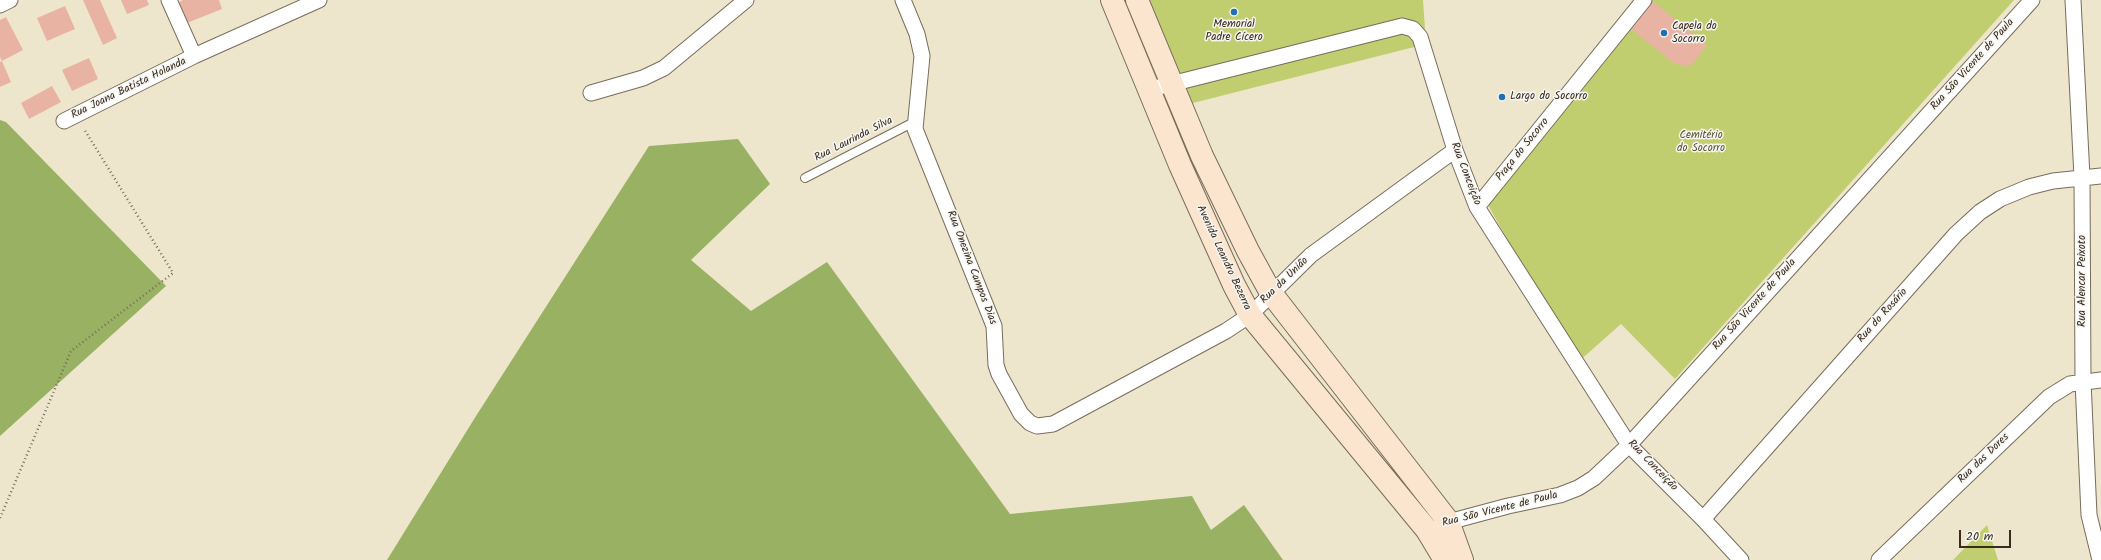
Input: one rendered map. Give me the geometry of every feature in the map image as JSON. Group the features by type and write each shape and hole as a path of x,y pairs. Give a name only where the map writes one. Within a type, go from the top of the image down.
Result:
{"street":[{"path":"0,5 10,0"},
{"name":"Rua Joana Batista Holanda","path":"169,0 194,56"},
{"name":"Rua Joana Batista Holanda","path":"70,118 194,56 319,0"},
{"path":"591,93 643,78 664,68 746,0"},
{"path":"903,0 917,34 922,56 914,122"},
{"name":"Avenida Leandro Bezerra","path":"1112,0 1147,90 1186,180 1234,285 1250,315 1427,530 1445,560"},
{"path":"1137,0 1170,83 1202,156 1248,251 1272,293 1448,521 1462,560"},
{"name":"Praça do Socorro","path":"1477,207 1644,0"},
{"name":"Rua São Vicente de Paula","path":"1427,530 1448,521 1560,495 1578,488 1594,478 1629,445 2032,0"},
{"name":"Rua Alencar Peixoto","path":"2073,0 2082,177 2083,381 2089,515 2098,540 2100,560"},
{"name":"Rua Conceição","path":"1147,90 1170,83 1395,28 1408,26 1413,28 1420,37 1455,150 1477,207 1629,445 1704,519 1741,560"},
{"name":"Rua Onezina Campos Dias","path":"914,122 916,132 994,326 996,365 999,374 1021,414"},
{"name":"Rua da União","path":"1021,414 1030,423 1037,426 1053,424 1226,331 1250,315 1311,255 1455,150"},
{"name":"Rua do Rosário","path":"1704,519 1956,234 1980,212 2000,199 2029,187 2053,181 2101,176"},
{"name":"Rua das Dores","path":"1878,560 2049,397 2070,384 2083,381 2101,380"}],"lane":[{"name":"Rua Laurinda Silva","path":"804,178 914,122"}],"path":[{"path":"0,518 71,351 173,273 70,118"}],"green space":[{"path":"1144,0 1423,0 1426,44 1185,105"},
{"name":"Cemitério do Socorro","path":"1636,0 2014,0 1675,379 1621,324 1577,363 1484,198"},
{"path":"0,120 6,122 166,286 0,436"},
{"path":"738,139 770,184 691,260 751,311 827,262 1010,514 1192,496 1211,530 1244,505 1283,560 387,560 476,416 649,146"},
{"path":"1987,525 1998,560 1953,560"}],"building":[{"path":"83,0 100,0 117,38 103,45"},
{"path":"121,0 147,0 149,5 127,14"},
{"path":"183,0 219,0 222,9 187,23 179,2"},
{"name":"Capela do Socorro","path":"1651,0 1707,45 1691,66 1675,64 1620,20"},
{"path":"65,6 75,29 47,41 37,18"},
{"path":"6,17 23,50 2,61 0,57 0,20"},
{"path":"89,58 98,79 72,91 62,70"},
{"path":"2,61 11,82 0,87 0,62"},
{"path":"52,86 61,102 29,119 21,103"}],"place":[{"name":"Memorial Padre Cícero","path":"1234,12"},
{"name":"Capela do Socorro","path":"1664,33"},
{"name":"Largo do Socorro","path":"1502,97"}]}
